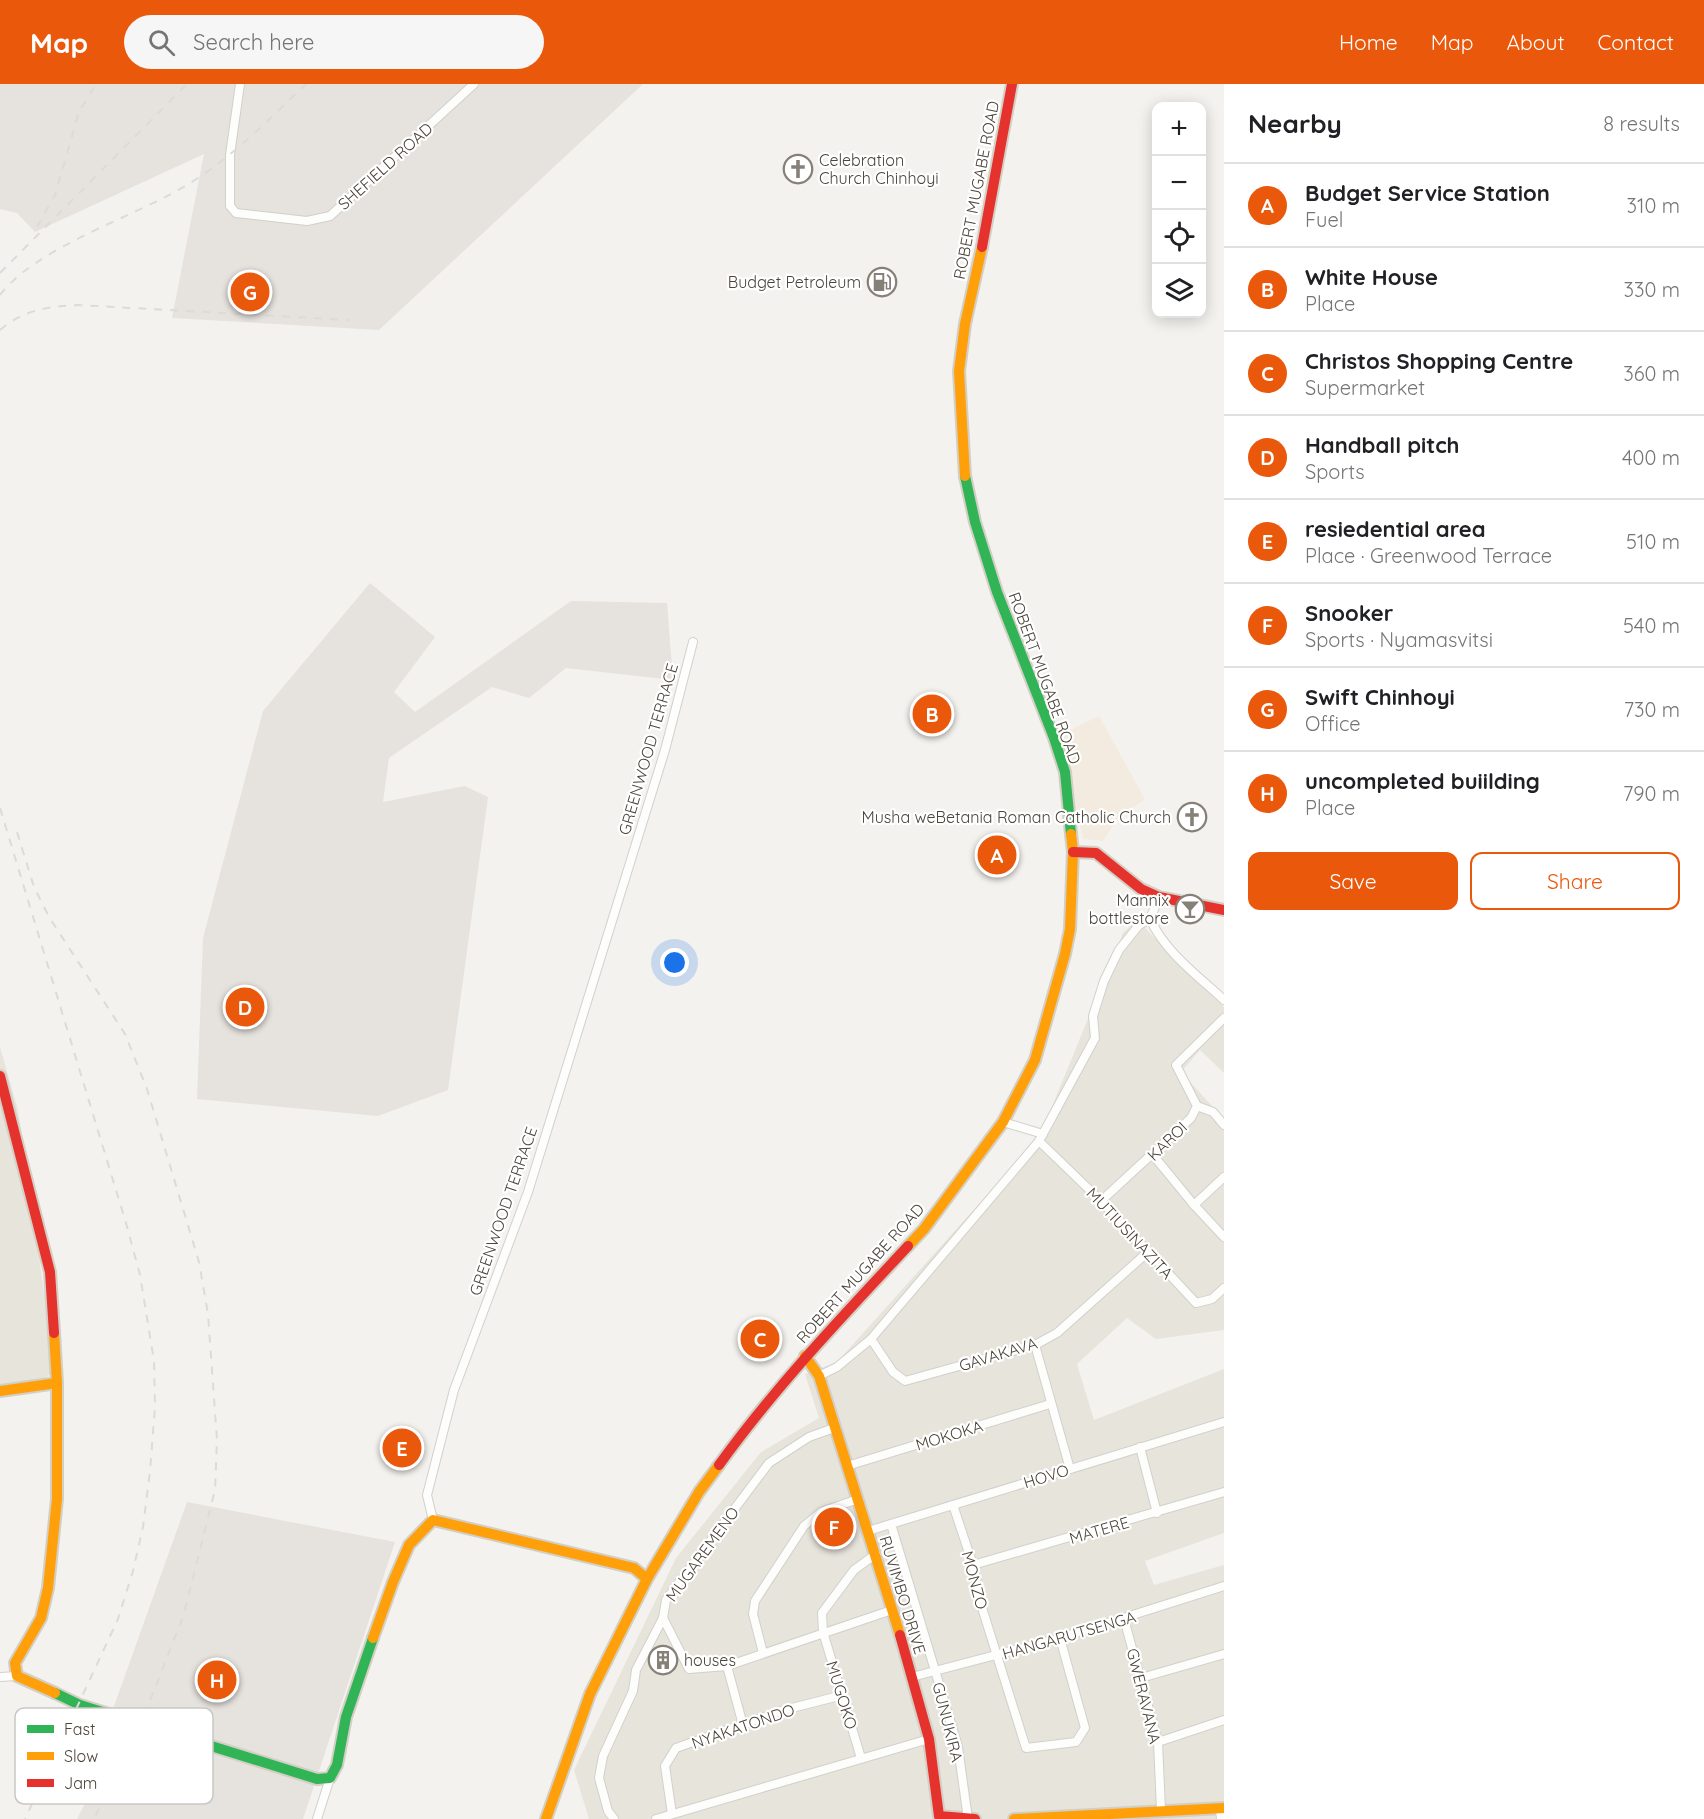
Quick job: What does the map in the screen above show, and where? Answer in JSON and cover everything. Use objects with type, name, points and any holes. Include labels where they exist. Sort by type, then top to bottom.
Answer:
[{"type":"street","name":"SHEFIELD ROAD","points":[[240,84],[230,155],[230,206],[236,213],[307,221],[330,216],[474,84]]},
{"type":"street","name":"ROBERT MUGABE ROAD","points":[[546,1819],[590,1694],[647,1579],[699,1492],[752,1419],[805,1356],[924,1229],[1003,1122],[1035,1060],[1065,954],[1070,929],[1073,852],[1065,772],[997,592],[965,481],[962,445],[959,371],[965,324],[993,193],[1012,84]]},
{"type":"street","name":"GREENWOOD TERRACE","points":[[433,1520],[427,1495],[454,1390],[528,1192],[550,1124],[665,750],[693,642]]},
{"type":"street","points":[[1073,852],[1096,853],[1141,889],[1159,897],[1224,910]]},
{"type":"street","points":[[819,1376],[837,1367],[871,1339],[1041,1138],[1095,1038],[1093,1016],[1104,981],[1119,950],[1139,925],[1149,919],[1159,897]]},
{"type":"street","points":[[1149,919],[1170,951],[1224,1000]]},
{"type":"street","name":"KAROI","points":[[1101,1201],[1191,1118],[1197,1106],[1176,1065],[1224,1018]]},
{"type":"street","points":[[0,1076],[50,1272],[57,1383],[57,1499],[48,1588],[41,1618],[15,1663],[17,1676]]},
{"type":"street","points":[[1197,1106],[1212,1112],[1224,1125]]},
{"type":"street","points":[[1003,1122],[1041,1138]]},
{"type":"street","name":"MUTIUSINAZITA","points":[[1041,1138],[1196,1303],[1212,1299],[1224,1288]]},
{"type":"street","points":[[1153,1155],[1224,1238]]},
{"type":"street","points":[[1194,1205],[1224,1177]]},
{"type":"street","name":"GAVAKAVA","points":[[871,1339],[893,1372],[905,1381],[1035,1345],[1057,1333],[1149,1251]]},
{"type":"street","points":[[1035,1345],[1070,1469]]},
{"type":"street","name":"RUVIMBO DRIVE","points":[[805,1356],[819,1376],[876,1554],[912,1677],[929,1739],[939,1818],[975,1819]]},
{"type":"street","points":[[0,1391],[57,1383]]},
{"type":"street","name":"MOKOKA","points":[[847,1466],[1050,1404]]},
{"type":"street","name":"HOVO","points":[[868,1531],[1224,1422]]},
{"type":"street","name":"MUGAREMENO","points":[[614,1819],[608,1811],[599,1778],[603,1756],[633,1691],[636,1670],[663,1618],[666,1600],[769,1463],[809,1437],[834,1428]]},
{"type":"street","points":[[1140,1447],[1156,1513]]},
{"type":"street","name":"MATERE","points":[[973,1565],[1224,1492]]},
{"type":"street","points":[[763,1653],[753,1614],[755,1601],[804,1526],[821,1512],[858,1499]]},
{"type":"street","name":"MONZO","points":[[953,1505],[973,1565],[983,1611],[1026,1748],[1076,1742],[1085,1728],[1060,1638]]},
{"type":"street","points":[[317,1819],[330,1778],[337,1765],[346,1717],[393,1582],[409,1545],[433,1520],[634,1568],[647,1579]]},
{"type":"street","name":"GUNUKIRA","points":[[891,1524],[958,1747],[968,1819]]},
{"type":"street","points":[[823,1632],[822,1613],[854,1570],[876,1554]]},
{"type":"street","name":"HANGARUTSENGA","points":[[912,1677],[1060,1638],[1224,1586]]},
{"type":"street","points":[[663,1618],[690,1669],[727,1666],[892,1610]]},
{"type":"street","name":"GWERAVANA","points":[[1124,1619],[1158,1742],[1161,1810]]},
{"type":"street","name":"MUGOKO","points":[[823,1632],[861,1758]]},
{"type":"street","points":[[1141,1678],[1224,1654]]},
{"type":"street","points":[[727,1666],[743,1725]]},
{"type":"street","points":[[0,1677],[17,1676],[89,1708]]},
{"type":"street","name":"NYAKATONDO","points":[[672,1814],[665,1766],[676,1749],[784,1710],[843,1695]]},
{"type":"street","points":[[1158,1742],[1224,1720]]},
{"type":"street","points":[[656,1819],[929,1739]]},
{"type":"street","points":[[213,1748],[317,1779],[330,1778]]},
{"type":"street","points":[[1014,1819],[1082,1817],[1161,1810],[1222,1812]]},
{"type":"shaded area","points":[[0,84],[643,84],[379,330],[172,318],[204,154],[35,232],[17,213],[0,209]]},
{"type":"shaded area","points":[[370,583],[435,637],[394,692],[415,712],[571,601],[667,603],[673,680],[566,668],[529,698],[492,687],[389,758],[383,802],[465,786],[488,797],[448,1090],[378,1116],[197,1099],[203,938],[263,711]]},
{"type":"shaded area","points":[[1099,716],[1145,799],[1117,819],[1103,841],[1083,839],[1059,736]]},
{"type":"shaded area","points":[[1137,920],[1224,1007],[1224,1073],[1200,1050],[1181,1072],[1224,1119],[1224,1330],[1156,1339],[1127,1318],[1077,1364],[1094,1420],[1224,1369],[1224,1533],[1145,1561],[1154,1585],[1224,1565],[1224,1819],[589,1819],[574,1770],[676,1558],[761,1452],[819,1418],[805,1374],[837,1362],[1040,1136],[1123,933]]},
{"type":"shaded area","points":[[0,1047],[18,1110],[55,1370],[44,1379],[0,1386]]},
{"type":"shaded area","points":[[187,1502],[395,1542],[303,1819],[77,1819],[85,1804],[213,1804],[213,1708],[113,1708]]},
{"type":"railway","points":[[37,227],[55,195],[79,112],[96,84]]},
{"type":"railway","points":[[0,273],[187,84]]},
{"type":"railway","points":[[0,295],[16,278],[59,249],[159,200],[198,178],[246,140],[306,84]]},
{"type":"railway","points":[[0,330],[27,313],[78,305],[349,320]]},
{"type":"railway","points":[[0,808],[126,1223],[140,1275],[154,1361],[155,1407],[143,1527],[133,1571],[118,1619],[77,1708]]},
{"type":"railway","points":[[17,832],[34,887],[49,917],[125,1034],[147,1089],[199,1262],[208,1314],[217,1440],[215,1490],[183,1617],[147,1708]]},
{"type":"railway","points":[[25,1819],[32,1804]]},
{"type":"railway","points":[[94,1819],[101,1804]]},
{"type":"traffic: fast","points":[[965,476],[975,522],[997,592],[1065,772],[1071,834]]},
{"type":"traffic: fast","points":[[213,1747],[317,1779],[330,1778],[337,1765],[346,1717],[373,1638]]},
{"type":"traffic: fast","points":[[55,1693],[90,1708]]},
{"type":"traffic: slow","points":[[965,476],[959,371],[965,324],[982,247]]},
{"type":"traffic: slow","points":[[908,1246],[924,1229],[1003,1122],[1035,1060],[1070,929],[1073,852],[1071,834]]},
{"type":"traffic: slow","points":[[54,1333],[57,1383],[57,1499],[48,1588],[41,1618],[15,1663],[17,1676],[55,1693]]},
{"type":"traffic: slow","points":[[805,1356],[819,1376],[900,1635]]},
{"type":"traffic: slow","points":[[0,1391],[57,1383]]},
{"type":"traffic: slow","points":[[546,1819],[590,1694],[647,1579],[699,1492],[719,1465]]},
{"type":"traffic: slow","points":[[373,1638],[409,1545],[433,1520],[634,1568],[647,1579]]},
{"type":"traffic: slow","points":[[1014,1819],[1224,1808]]},
{"type":"traffic: jam","points":[[982,247],[1012,84]]},
{"type":"traffic: jam","points":[[1073,852],[1096,853],[1141,889],[1159,897],[1224,910]]},
{"type":"traffic: jam","points":[[0,1076],[50,1272],[54,1333]]},
{"type":"traffic: jam","points":[[719,1465],[786,1380],[908,1246]]},
{"type":"traffic: jam","points":[[900,1635],[929,1739],[939,1816],[975,1819]]},
{"type":"place","name":"Celebration Church Chinhoyi","points":[[798,169]]},
{"type":"place","name":"Budget Petroleum","points":[[882,282]]},
{"type":"place","name":"Swift Chinhoyi","points":[[250,292]]},
{"type":"place","name":"White House","points":[[932,714]]},
{"type":"place","name":"Musha weBetania Roman Catholic Church","points":[[1192,817]]},
{"type":"place","name":"Budget Service Station","points":[[997,855]]},
{"type":"place","name":"Mannix bottlestore","points":[[1190,909]]},
{"type":"place","name":"Handball pitch","points":[[245,1007]]},
{"type":"place","name":"Christos Shopping Centre","points":[[760,1339]]},
{"type":"place","name":"resiedential area","points":[[402,1448]]},
{"type":"place","name":"Snooker","points":[[834,1527]]},
{"type":"place","name":"houses","points":[[663,1660]]},
{"type":"place","name":"uncompleted buiilding","points":[[217,1680]]}]
